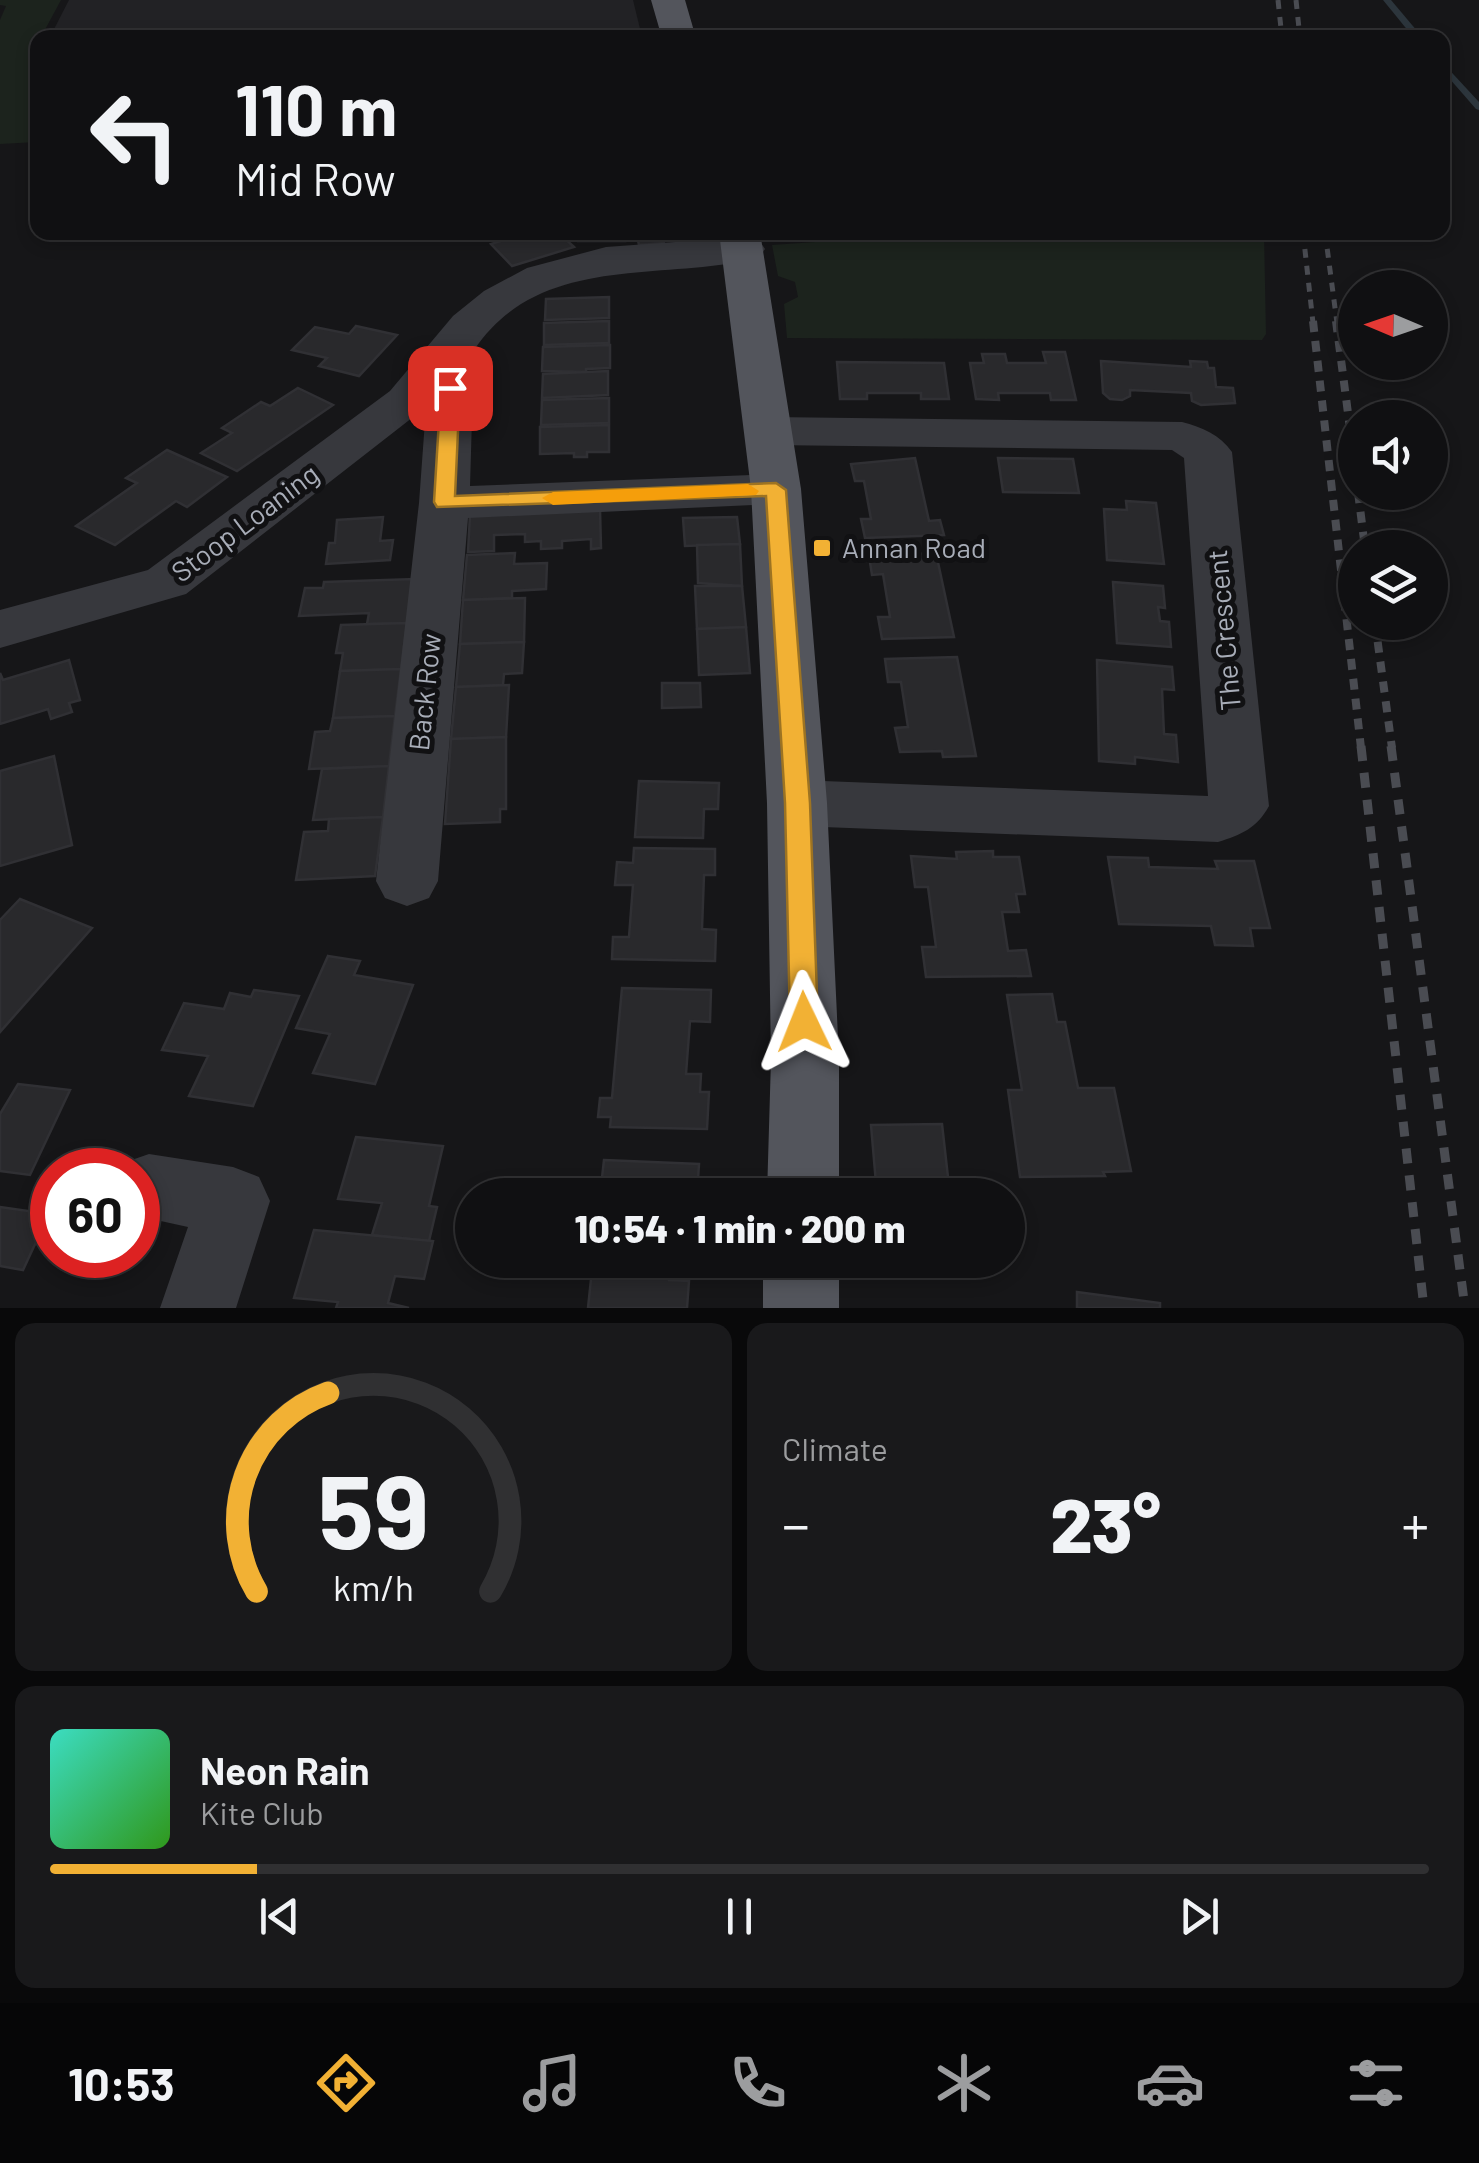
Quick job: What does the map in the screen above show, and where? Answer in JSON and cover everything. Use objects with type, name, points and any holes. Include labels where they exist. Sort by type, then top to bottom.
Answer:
[{"type":"main road","points":[[668,0],[677,30]]},
{"type":"main road","points":[[742,241],[776,490],[798,803],[806,1059],[803,1178]]},
{"type":"main road","points":[[800,1308],[801,1278]]},
{"type":"street","name":"Stoop Loaning","points":[[0,628],[167,582],[406,402],[469,325],[499,300],[542,276],[606,260],[742,241]]},
{"type":"street","name":"Back Row","points":[[406,881],[444,502],[452,350]]},
{"type":"street","name":"The Crescent","points":[[770,431],[1182,436],[1208,452],[1239,806],[1218,819],[798,803]]},
{"type":"street","points":[[444,502],[776,490]]},
{"type":"street","points":[[160,1189],[232,1201],[198,1308]]},
{"type":"shaded area","points":[[0,0],[61,0],[45,30],[30,30],[30,142],[0,144],[0,20],[6,6],[0,5]]},
{"type":"shaded area","points":[[69,0],[633,0],[640,30],[54,30]]},
{"type":"shaded area","points":[[844,240],[1264,240],[1266,334],[1262,340],[787,338],[784,304],[798,297],[795,282],[778,276],[772,245]]},
{"type":"building","points":[[503,240],[567,240],[574,247],[512,266],[491,244]]},
{"type":"building","points":[[638,240],[664,243],[639,245]]},
{"type":"building","points":[[609,297],[609,318],[545,320],[546,299]]},
{"type":"building","points":[[609,321],[609,343],[544,345],[544,323]]},
{"type":"building","points":[[356,326],[397,335],[359,376],[319,366],[327,358],[292,350],[315,327],[349,334]]},
{"type":"building","points":[[610,345],[610,368],[542,371],[543,347]]},
{"type":"building","points":[[1043,352],[1065,352],[1076,400],[1051,400],[1050,393],[998,393],[999,400],[976,399],[970,363],[984,363],[982,354],[1005,354],[1007,363],[1046,363]]},
{"type":"building","points":[[1101,361],[1191,367],[1190,361],[1207,362],[1208,368],[1214,368],[1216,387],[1233,388],[1235,403],[1201,405],[1192,401],[1191,393],[1130,390],[1130,396],[1122,400],[1110,399],[1103,393]]},
{"type":"building","points":[[837,362],[944,363],[949,399],[921,399],[921,393],[867,393],[867,399],[840,399]]},
{"type":"building","points":[[608,371],[608,395],[542,398],[543,374]]},
{"type":"building","points":[[298,388],[333,405],[237,471],[201,453],[232,433],[222,428],[261,402],[270,406]]},
{"type":"building","points":[[609,398],[609,423],[541,425],[542,400]]},
{"type":"building","points":[[609,425],[609,452],[587,452],[587,457],[574,457],[574,453],[540,454],[540,427]]},
{"type":"building","points":[[167,450],[227,477],[187,507],[176,501],[115,545],[76,526],[137,483],[126,478]]},
{"type":"building","points":[[915,458],[929,521],[940,520],[944,535],[865,538],[861,519],[871,519],[864,481],[855,481],[851,464]]},
{"type":"building","points":[[998,458],[1073,459],[1079,493],[1003,492]]},
{"type":"building","points":[[1126,501],[1156,503],[1164,564],[1107,560],[1104,509],[1127,510]]},
{"type":"building","points":[[600,509],[601,548],[591,549],[591,539],[562,541],[562,548],[541,549],[541,541],[525,542],[525,534],[494,535],[494,551],[468,552],[470,515]]},
{"type":"building","points":[[383,517],[380,541],[393,540],[390,560],[326,564],[329,543],[335,543],[337,520]]},
{"type":"building","points":[[737,517],[740,544],[685,546],[683,518]]},
{"type":"building","points":[[740,544],[742,586],[698,583],[697,545]]},
{"type":"building","points":[[515,553],[514,564],[547,563],[546,589],[512,591],[512,598],[463,600],[467,555]]},
{"type":"building","points":[[936,553],[954,637],[882,639],[878,617],[890,617],[883,574],[872,575],[869,556]]},
{"type":"building","points":[[415,579],[409,623],[367,624],[369,613],[299,616],[305,588],[323,588],[324,582]]},
{"type":"building","points":[[1113,582],[1163,586],[1165,608],[1158,607],[1160,621],[1169,622],[1171,647],[1117,643]]},
{"type":"building","points":[[695,586],[742,586],[746,627],[697,629]]},
{"type":"building","points":[[525,598],[524,642],[460,644],[463,600]]},
{"type":"building","points":[[407,623],[401,669],[340,671],[343,653],[336,653],[341,625]]},
{"type":"building","points":[[746,627],[750,673],[699,675],[697,629]]},
{"type":"building","points":[[524,642],[522,673],[504,674],[503,685],[456,687],[460,644]]},
{"type":"building","points":[[957,657],[976,756],[943,757],[942,751],[900,752],[895,728],[908,727],[901,682],[888,682],[885,659]]},
{"type":"building","points":[[69,660],[80,700],[69,703],[72,712],[51,719],[48,709],[0,724],[0,673],[3,680]]},
{"type":"building","points":[[1097,660],[1172,667],[1174,690],[1162,689],[1164,734],[1176,735],[1178,762],[1135,757],[1135,764],[1099,761]]},
{"type":"building","points":[[401,669],[395,716],[333,718],[340,671]]},
{"type":"building","points":[[662,683],[700,683],[701,707],[662,708]]},
{"type":"building","points":[[509,685],[506,737],[451,739],[456,687]]},
{"type":"building","points":[[395,716],[389,766],[309,769],[315,732],[330,731],[333,718]]},
{"type":"building","points":[[506,737],[506,809],[500,809],[500,822],[445,824],[451,739]]},
{"type":"building","points":[[54,756],[72,845],[0,866],[0,771]]},
{"type":"building","points":[[389,766],[383,817],[313,820],[322,769]]},
{"type":"building","points":[[639,781],[719,783],[718,809],[704,809],[703,838],[635,837]]},
{"type":"building","points":[[383,817],[375,876],[296,880],[304,832],[328,831],[329,819]]},
{"type":"building","points":[[634,848],[715,849],[715,875],[704,875],[702,929],[716,930],[715,961],[612,959],[613,937],[629,937],[633,885],[615,885],[617,862],[633,863]]},
{"type":"building","points":[[993,851],[993,857],[1019,857],[1025,894],[1016,894],[1019,912],[1002,912],[1008,951],[1026,950],[1031,976],[926,977],[922,947],[936,947],[928,887],[915,887],[911,856],[957,859],[956,852]]},
{"type":"building","points":[[1108,857],[1148,858],[1149,867],[1218,869],[1215,861],[1254,861],[1270,928],[1250,928],[1253,946],[1215,945],[1211,926],[1119,924]]},
{"type":"building","points":[[20,899],[92,928],[0,1032],[0,920]]},
{"type":"building","points":[[328,956],[360,961],[354,975],[413,985],[375,1084],[313,1073],[330,1034],[296,1028]]},
{"type":"building","points":[[622,988],[711,990],[710,1022],[690,1021],[686,1074],[701,1074],[700,1092],[709,1092],[707,1129],[610,1127],[611,1117],[598,1117],[600,1098],[612,1098]]},
{"type":"building","points":[[254,990],[299,996],[253,1106],[189,1096],[208,1056],[162,1050],[184,1003],[224,1009],[230,993],[251,997]]},
{"type":"building","points":[[1052,994],[1057,1022],[1065,1022],[1078,1088],[1114,1088],[1131,1171],[1103,1172],[1105,1176],[1020,1177],[1008,1090],[1022,1090],[1007,995]]},
{"type":"building","points":[[18,1084],[70,1090],[43,1148],[30,1148],[30,1175],[0,1171],[0,1114]]},
{"type":"building","points":[[942,1124],[948,1178],[876,1178],[871,1125]]},
{"type":"building","points":[[356,1137],[443,1146],[429,1206],[437,1207],[429,1241],[372,1235],[382,1203],[338,1199]]},
{"type":"building","points":[[604,1160],[699,1164],[698,1178],[602,1178]]},
{"type":"building","points":[[0,1207],[30,1211],[30,1255],[23,1270],[0,1266]]},
{"type":"building","points":[[314,1230],[433,1241],[424,1279],[395,1276],[388,1303],[409,1308],[336,1308],[338,1302],[294,1298]]},
{"type":"building","points":[[591,1278],[689,1281],[687,1308],[588,1308]]},
{"type":"building","points":[[1077,1292],[1160,1303],[1160,1308],[1077,1308]]},
{"type":"waterway","points":[[1387,0],[1412,30]]},
{"type":"waterway","points":[[1450,73],[1479,107]]},
{"type":"railway","points":[[1278,0],[1281,30]]},
{"type":"railway","points":[[1296,0],[1299,30]]},
{"type":"railway","points":[[1304,240],[1313,323]]},
{"type":"railway","points":[[1326,240],[1337,323]]},
{"type":"railway","points":[[1313,321],[1361,748]]},
{"type":"railway","points":[[1336,321],[1346,400]]},
{"type":"railway","points":[[1360,510],[1363,530]]},
{"type":"railway","points":[[1377,640],[1392,748]]},
{"type":"railway","points":[[1361,746],[1424,1308]]},
{"type":"railway","points":[[1391,746],[1465,1308]]},
{"type":"slow traffic","points":[[553,498],[748,491]]},
{"type":"place","name":"Annan Road","points":[[822,548]]},
{"type":"route","points":[[450,388],[444,502],[776,490],[798,803],[804,1022]]}]
